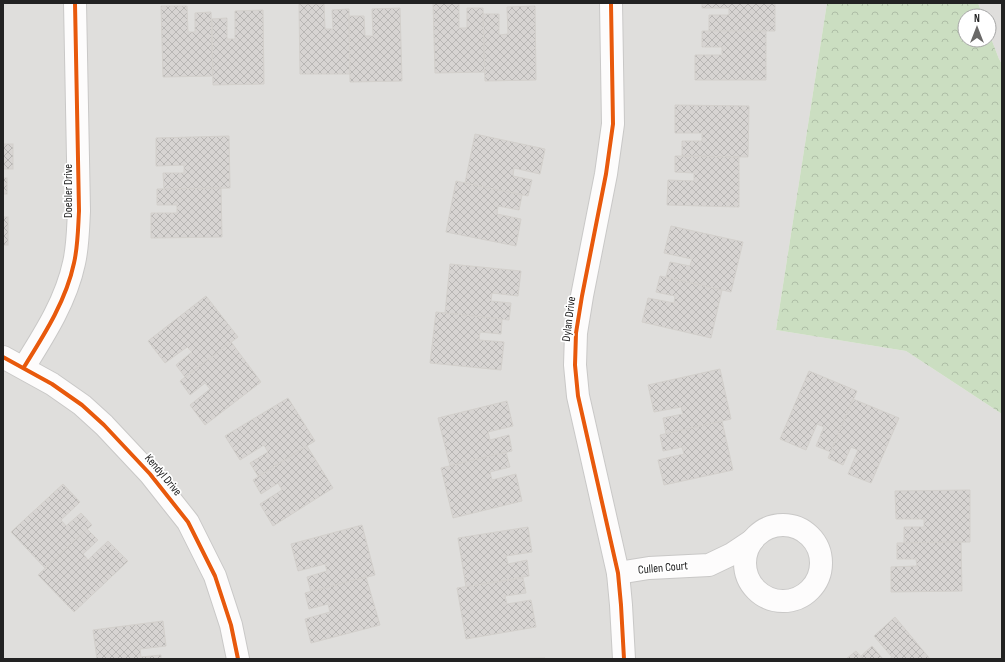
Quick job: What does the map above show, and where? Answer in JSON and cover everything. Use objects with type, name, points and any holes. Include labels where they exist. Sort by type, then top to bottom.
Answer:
[{"type":"street","name":"Doebler Drive","points":[[24,367],[49,326],[66,288],[74,263],[78,236],[79,211],[75,3]]},
{"type":"street","name":"Dylan Drive","points":[[611,3],[613,124],[606,174],[576,333],[575,365],[578,396],[618,573],[622,605],[624,659]]},
{"type":"street","name":"Kendyl Drive","points":[[3,357],[24,367],[70,396],[104,425],[150,474],[188,522],[215,576],[232,625],[238,659]]},
{"type":"street","name":"Cullen Court","points":[[618,573],[649,568],[709,565],[732,554],[762,532],[773,526],[786,525],[798,528],[808,534],[816,544],[821,556],[821,568],[817,580],[810,590],[799,597],[788,600],[775,600],[764,595],[754,586],[709,565]]},
{"type":"street","name":"Cullen Court","points":[[753,540],[747,551],[745,564],[748,576],[754,586]]},
{"type":"shaded area","points":[[3,3],[827,3],[776,330],[906,351],[1002,414],[1002,659],[3,659]]},
{"type":"shaded area","points":[[978,3],[1002,3],[1002,64],[995,48],[997,48],[997,8],[980,8]]},
{"type":"green space","points":[[827,3],[978,3],[980,8],[957,8],[957,48],[995,48],[1002,64],[1002,414],[906,351],[776,330]]},
{"type":"building","points":[[433,3],[459,3],[459,28],[467,28],[467,8],[483,8],[485,72],[435,73]]},
{"type":"building","points":[[702,3],[775,3],[775,31],[709,31],[709,15],[729,15],[729,8],[702,8]]},
{"type":"building","points":[[299,4],[324,4],[325,29],[333,29],[332,10],[349,9],[350,74],[300,74]]},
{"type":"building","points":[[161,6],[187,6],[188,32],[195,32],[195,13],[211,12],[213,76],[163,77]]},
{"type":"building","points":[[535,6],[536,80],[485,81],[483,14],[499,14],[499,35],[508,34],[507,7]]},
{"type":"building","points":[[400,8],[402,81],[350,82],[349,16],[364,16],[365,36],[373,36],[372,9]]},
{"type":"building","points":[[263,10],[264,84],[213,85],[212,19],[227,18],[227,39],[235,39],[235,11]]},
{"type":"building","points":[[702,31],[766,31],[766,80],[695,80],[695,55],[722,55],[722,47],[702,47]]},
{"type":"building","points":[[675,105],[749,106],[748,157],[682,156],[682,141],[702,141],[702,133],[675,133]]},
{"type":"building","points":[[475,134],[545,149],[540,174],[514,168],[513,176],[532,180],[528,196],[465,183]]},
{"type":"building","points":[[229,136],[230,188],[164,189],[163,173],[184,173],[184,165],[156,166],[156,138]]},
{"type":"building","points":[[3,144],[13,144],[13,169],[3,169]]},
{"type":"building","points":[[675,156],[739,157],[739,207],[667,205],[668,180],[694,181],[694,173],[675,172]]},
{"type":"building","points":[[3,178],[7,178],[7,194],[3,194]]},
{"type":"building","points":[[456,181],[522,195],[519,210],[498,206],[497,214],[521,219],[516,246],[446,232]]},
{"type":"building","points":[[221,188],[222,237],[151,238],[151,213],[177,213],[177,205],[157,205],[157,189]]},
{"type":"building","points":[[3,217],[8,217],[8,245],[3,245]]},
{"type":"building","points":[[671,226],[743,242],[731,292],[666,277],[670,262],[690,266],[692,259],[664,253]]},
{"type":"building","points":[[450,264],[521,271],[518,296],[492,293],[491,301],[511,303],[509,320],[445,313]]},
{"type":"building","points":[[660,276],[722,290],[711,338],[642,322],[648,298],[674,303],[675,296],[656,292]]},
{"type":"building","points":[[206,296],[238,337],[185,377],[176,365],[192,352],[187,347],[165,363],[148,341]]},
{"type":"building","points":[[436,312],[502,319],[501,334],[480,332],[479,340],[504,342],[501,370],[430,363]]},
{"type":"building","points":[[231,342],[261,382],[205,425],[190,405],[210,389],[205,383],[190,395],[180,381]]},
{"type":"building","points":[[720,369],[731,419],[666,434],[663,418],[683,414],[681,407],[654,412],[648,385]]},
{"type":"building","points":[[809,371],[857,391],[831,452],[816,446],[824,427],[817,424],[806,450],[780,439]]},
{"type":"building","points":[[288,398],[315,441],[258,476],[250,463],[268,452],[264,445],[240,460],[225,436]]},
{"type":"building","points":[[853,399],[899,418],[871,483],[848,474],[858,450],[851,447],[843,465],[828,458]]},
{"type":"building","points":[[507,401],[513,426],[488,432],[490,440],[509,435],[512,451],[450,466],[438,418]]},
{"type":"building","points":[[722,421],[733,470],[664,485],[658,460],[684,454],[682,447],[663,451],[660,435]]},
{"type":"building","points":[[307,446],[333,488],[273,526],[260,504],[282,490],[278,483],[261,494],[253,480]]},
{"type":"building","points":[[506,452],[510,467],[490,472],[492,480],[516,474],[522,501],[453,518],[441,468]]},
{"type":"building","points":[[63,484],[80,502],[61,520],[66,526],[81,513],[92,525],[45,568],[11,532]]},
{"type":"building","points":[[970,490],[970,542],[904,543],[904,527],[924,527],[924,519],[896,519],[895,491]]},
{"type":"building","points":[[362,525],[375,575],[311,592],[307,577],[327,571],[325,564],[298,571],[291,544]]},
{"type":"building","points":[[528,527],[532,552],[506,556],[508,564],[527,560],[529,576],[466,587],[458,538]]},
{"type":"building","points":[[87,529],[98,540],[83,554],[88,560],[108,541],[128,561],[74,612],[38,575]]},
{"type":"building","points":[[961,542],[962,591],[891,592],[891,567],[917,566],[916,559],[897,559],[897,543]]},
{"type":"building","points":[[366,577],[380,625],[311,643],[305,619],[330,612],[328,604],[309,609],[305,593]]},
{"type":"building","points":[[523,578],[526,593],[505,596],[507,604],[531,600],[536,627],[466,639],[457,588]]},
{"type":"building","points":[[895,617],[930,659],[889,659],[892,657],[874,636]]},
{"type":"building","points":[[163,621],[166,646],[140,649],[141,657],[161,655],[161,659],[97,659],[93,630]]},
{"type":"building","points":[[872,646],[883,659],[863,659],[861,656]]},
{"type":"building","points":[[856,651],[863,659],[846,659]]},
{"type":"building","points":[[545,658],[545,659],[487,659]]},
{"type":"cycle path","points":[[24,367],[54,317],[66,291],[74,263],[78,237],[79,211],[75,3]]},
{"type":"cycle path","points":[[611,3],[613,124],[606,174],[576,333],[575,365],[578,396],[618,573],[624,659]]},
{"type":"cycle path","points":[[3,357],[52,384],[82,405],[104,425],[150,474],[188,522],[215,576],[231,625],[238,659]]}]
